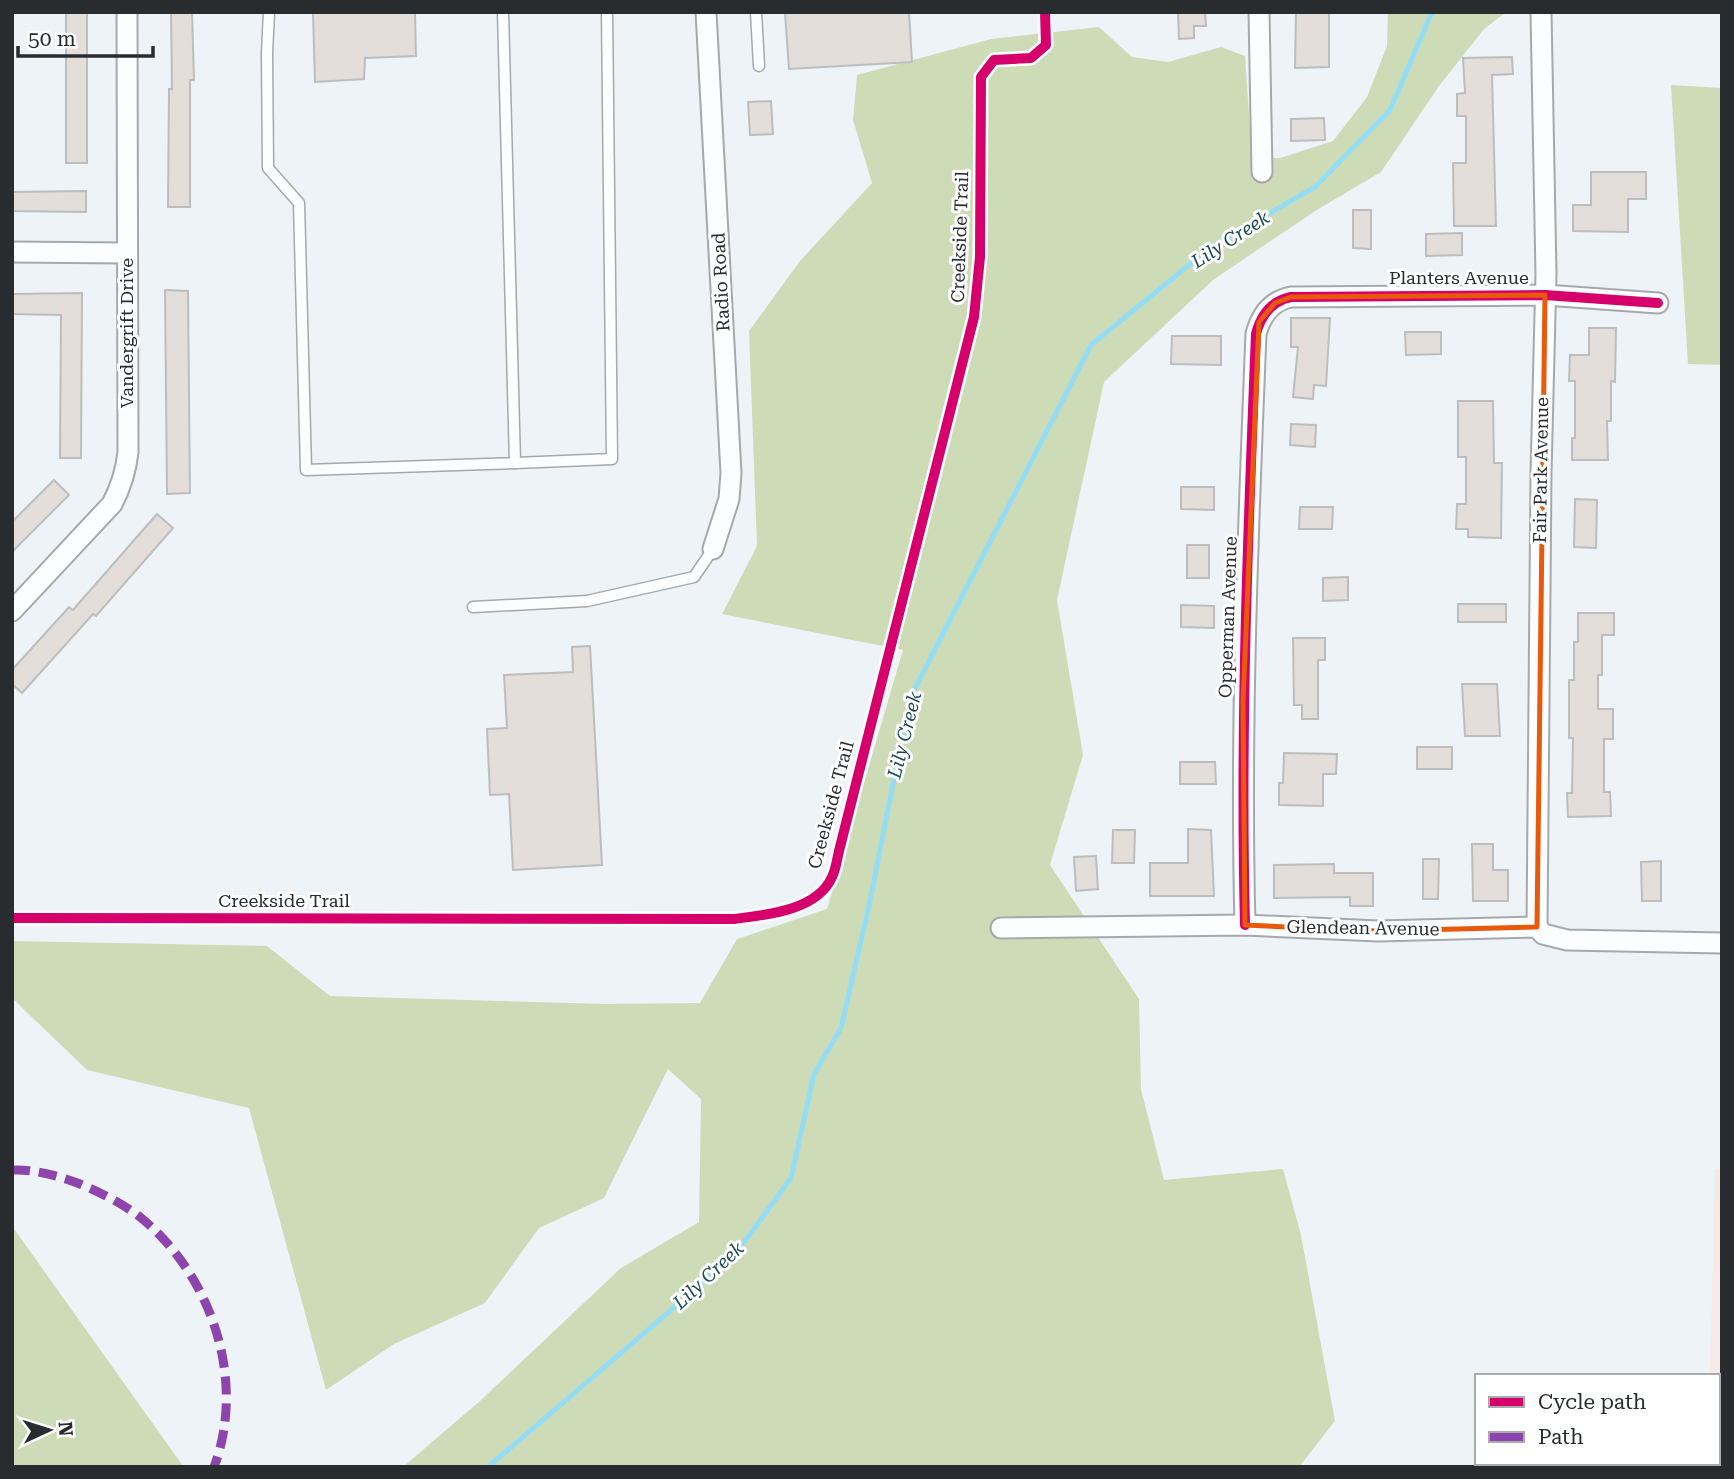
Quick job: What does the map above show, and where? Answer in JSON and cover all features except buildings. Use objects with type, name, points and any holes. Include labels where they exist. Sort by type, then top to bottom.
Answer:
[{"type":"street","name":"Vandergrift Drive","points":[[12,611],[100,518],[121,488],[126,470],[127,12]]},
{"type":"street","name":"Radio Road","points":[[706,12],[731,473],[729,499],[713,549]]},
{"type":"street","points":[[1259,12],[1262,173]]},
{"type":"street","name":"Fair Park Avenue","points":[[1537,927],[1545,295],[1541,12]]},
{"type":"street","points":[[12,252],[127,253]]},
{"type":"street","name":"Planters Avenue","points":[[1265,312],[1275,303],[1291,297],[1545,295],[1658,303]]},
{"type":"street","name":"Opperman Avenue","points":[[1245,925],[1243,703],[1248,534],[1256,334],[1265,312]]},
{"type":"street","name":"Glendean Avenue","points":[[1001,928],[1245,925],[1378,931],[1537,927],[1543,934],[1567,940],[1722,943]]},
{"type":"lane","points":[[269,12],[268,169],[299,203],[306,470],[612,459],[607,12]]},
{"type":"lane","points":[[503,12],[515,463]]},
{"type":"lane","points":[[756,12],[759,66]]},
{"type":"lane","points":[[473,607],[587,601],[640,591],[694,577],[713,549]]},
{"type":"highlighted area","points":[[1545,295],[1537,927],[1378,931],[1245,925],[1243,703],[1259,322],[1275,303],[1291,297]]},
{"type":"shaded area","points":[[1715,1169],[1722,1169],[1722,1467],[1709,1467],[1720,1465],[1720,1374],[1710,1374]]},
{"type":"green space","points":[[1388,12],[1506,12],[1484,29],[1439,86],[1381,172],[1315,211],[1213,280],[1104,382],[1057,600],[1083,755],[1050,865],[1139,999],[1141,1089],[1164,1180],[1283,1169],[1301,1235],[1335,1421],[1299,1467],[403,1467],[480,1401],[621,1268],[699,1222],[701,1099],[668,1069],[604,1198],[539,1228],[485,1303],[394,1344],[326,1390],[249,1108],[87,1070],[12,998],[12,941],[267,946],[330,996],[606,1004],[700,1003],[737,939],[827,909],[903,650],[722,614],[757,546],[749,331],[800,261],[872,183],[853,120],[857,75],[991,39],[1099,27],[1132,57],[1168,62],[1221,47],[1245,56],[1252,159],[1280,158],[1333,141],[1367,97],[1387,46]]},
{"type":"green space","points":[[1671,85],[1722,88],[1722,365],[1688,364]]},
{"type":"green space","points":[[12,1226],[183,1466],[183,1467],[12,1467]]},
{"type":"waterway","name":"Lily Creek","points":[[488,1467],[734,1256],[791,1178],[814,1074],[841,1028],[869,906],[910,698],[1091,345],[1211,247],[1315,187],[1390,110],[1432,12]]},
{"type":"marked path","points":[[12,1170],[64,1178],[119,1203],[140,1217],[165,1241],[186,1268],[203,1298],[216,1331],[224,1365],[226,1399],[223,1434],[214,1467]]},
{"type":"cycle path","name":"Creekside Trail","points":[[12,918],[734,919],[789,909],[815,897],[825,888],[835,867],[974,317],[980,257],[981,77],[994,60],[1031,58],[1046,45],[1045,12]]},
{"type":"cycle path","points":[[1245,925],[1243,777],[1248,556],[1256,334],[1264,315],[1272,305],[1291,297],[1545,295],[1658,303]]}]
